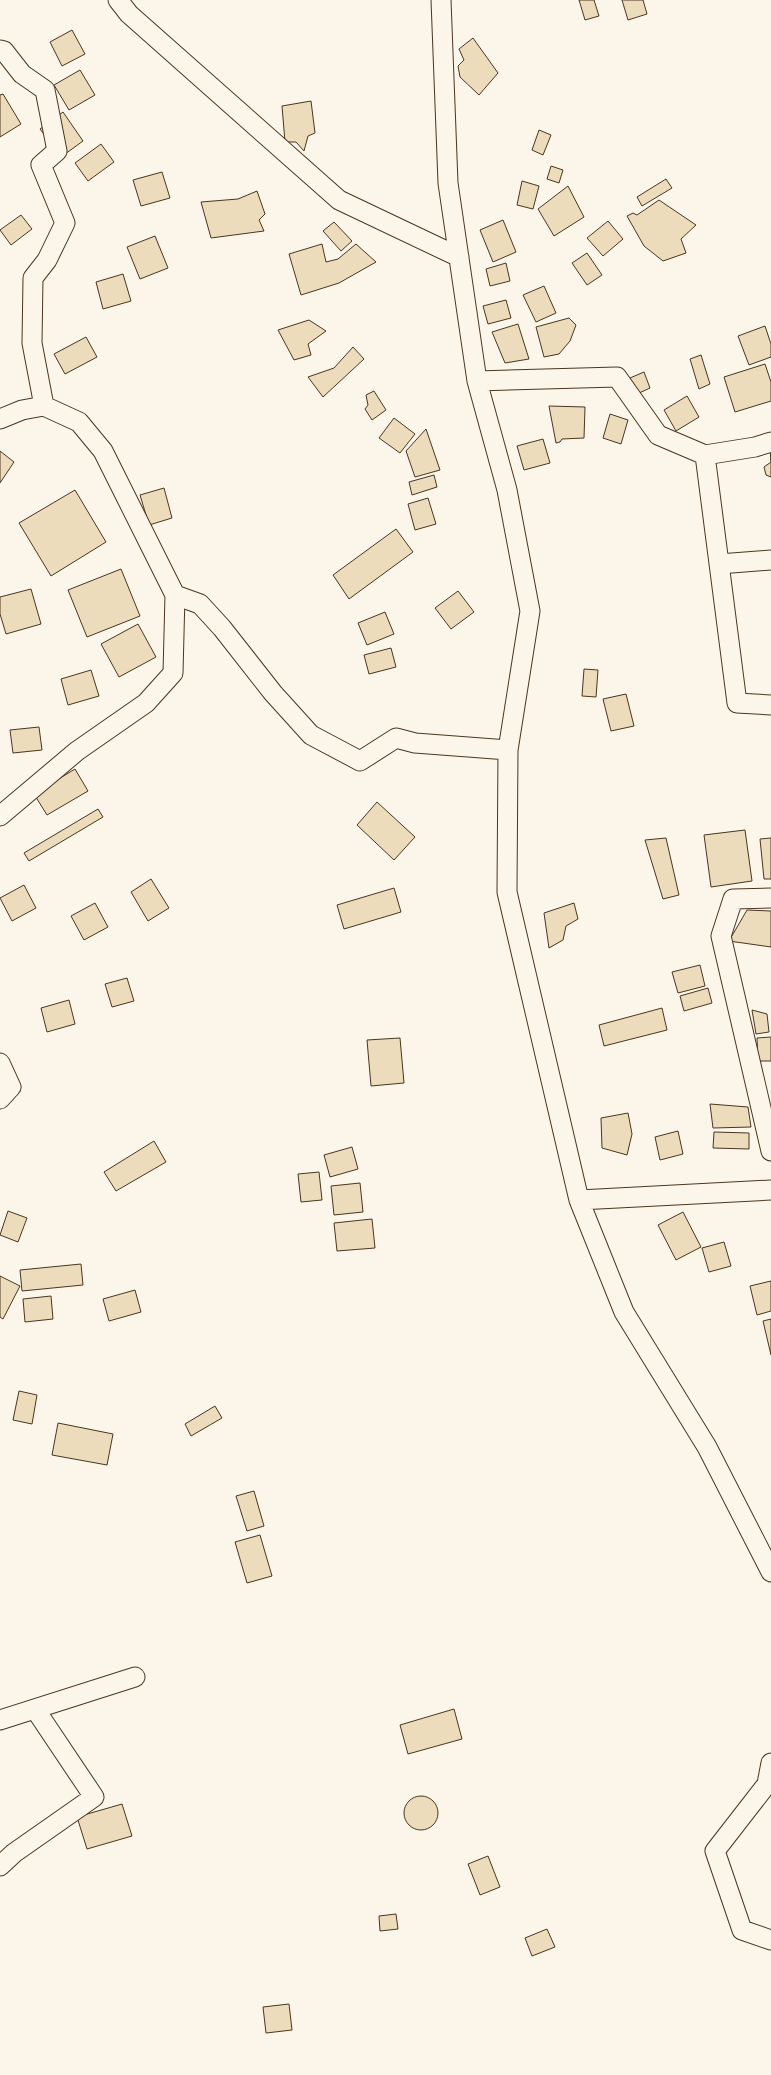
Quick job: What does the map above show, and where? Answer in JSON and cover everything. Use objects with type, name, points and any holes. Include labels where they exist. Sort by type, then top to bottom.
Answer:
[{"type":"street","points":[[118,0],[129,14],[338,200],[459,256]]},
{"type":"street","points":[[441,0],[448,183],[478,381],[507,490],[530,611],[508,750],[507,892],[579,1200],[624,1312],[708,1447],[771,1572]]},
{"type":"street","points":[[0,50],[4,51],[22,74],[45,90],[57,151],[41,165],[65,223],[47,260],[33,278],[32,342],[44,406]]},
{"type":"street","points":[[478,381],[617,377],[658,435],[705,455],[755,447],[771,442]]},
{"type":"street","points":[[0,419],[22,410],[44,406],[78,422],[104,451],[175,594],[173,672],[146,703],[77,751],[0,816]]},
{"type":"street","points":[[705,455],[737,703],[771,705]]},
{"type":"street","points":[[719,564],[771,560]]},
{"type":"street","points":[[175,594],[200,604],[222,628],[273,693],[311,735],[360,761],[396,738],[415,743],[508,750]]},
{"type":"street","points":[[771,898],[733,899],[721,936],[771,1151]]},
{"type":"street","points":[[0,1063],[11,1087],[0,1099]]},
{"type":"street","points":[[579,1200],[771,1190]]},
{"type":"street","points":[[0,1720],[135,1677]]},
{"type":"street","points":[[0,1866],[14,1853],[94,1797],[35,1709]]},
{"type":"street","points":[[771,1762],[767,1784],[714,1851],[742,1930],[771,1940]]},
{"type":"building","points":[[579,0],[594,0],[599,16],[585,20]]},
{"type":"building","points":[[622,0],[643,0],[647,14],[628,20]]},
{"type":"building","points":[[72,30],[85,54],[62,66],[50,42]]},
{"type":"building","points":[[473,38],[498,73],[479,95],[460,77],[458,66],[464,60],[459,49]]},
{"type":"building","points":[[80,70],[95,95],[69,110],[54,85]]},
{"type":"building","points":[[3,94],[21,124],[0,137],[0,95]]},
{"type":"building","points":[[311,101],[315,133],[308,136],[304,151],[296,142],[285,142],[282,106]]},
{"type":"building","points":[[63,112],[83,141],[61,157],[40,129]]},
{"type":"building","points":[[539,130],[551,135],[543,155],[532,150]]},
{"type":"building","points":[[101,144],[114,162],[88,181],[75,163]]},
{"type":"building","points":[[551,166],[563,170],[559,183],[547,179]]},
{"type":"building","points":[[162,172],[170,198],[141,206],[133,180]]},
{"type":"building","points":[[666,179],[672,188],[642,206],[637,197]]},
{"type":"building","points":[[522,181],[539,186],[533,209],[517,205]]},
{"type":"building","points":[[568,186],[584,217],[554,236],[538,209]]},
{"type":"building","points":[[257,191],[265,214],[259,220],[264,231],[211,238],[201,202],[238,199]]},
{"type":"building","points":[[659,200],[696,225],[681,239],[686,253],[663,261],[644,246],[627,216],[633,213],[637,215]]},
{"type":"building","points":[[21,215],[32,229],[11,245],[0,230]]},
{"type":"building","points":[[503,220],[516,252],[493,262],[480,230]]},
{"type":"building","points":[[608,221],[623,239],[603,256],[587,238]]},
{"type":"building","points":[[334,222],[352,241],[341,251],[323,231]]},
{"type":"building","points":[[155,236],[168,268],[140,279],[127,247]]},
{"type":"building","points":[[322,244],[326,262],[338,259],[356,244],[376,262],[339,283],[301,295],[289,254]]},
{"type":"building","points":[[587,253],[602,275],[587,285],[572,263]]},
{"type":"building","points":[[506,263],[510,281],[490,286],[486,269]]},
{"type":"building","points":[[123,274],[131,301],[103,309],[96,282]]},
{"type":"building","points":[[544,286],[556,313],[536,322],[523,295]]},
{"type":"building","points":[[506,300],[511,318],[488,324],[483,306]]},
{"type":"building","points":[[569,318],[576,325],[570,341],[559,354],[544,357],[536,327]]},
{"type":"building","points":[[309,320],[326,331],[308,344],[311,355],[294,360],[278,330]]},
{"type":"building","points":[[518,324],[529,359],[505,363],[492,332]]},
{"type":"building","points":[[765,326],[771,344],[771,357],[749,365],[738,336]]},
{"type":"building","points":[[86,337],[97,357],[65,374],[54,354]]},
{"type":"building","points":[[353,347],[364,359],[323,397],[308,377],[334,368]]},
{"type":"building","points":[[701,355],[710,384],[699,389],[690,359]]},
{"type":"building","points":[[765,364],[771,382],[771,401],[735,412],[724,377]]},
{"type":"building","points":[[644,372],[650,388],[637,394],[630,378]]},
{"type":"building","points":[[374,391],[386,410],[372,420],[365,409],[368,405],[366,395]]},
{"type":"building","points":[[687,396],[699,417],[676,431],[664,410]]},
{"type":"building","points":[[549,406],[585,407],[584,438],[562,439],[556,443]]},
{"type":"building","points":[[610,414],[628,420],[621,444],[603,438]]},
{"type":"building","points":[[394,418],[415,434],[400,453],[379,438]]},
{"type":"building","points":[[426,429],[440,470],[415,477],[406,451]]},
{"type":"building","points":[[543,439],[550,463],[524,470],[517,446]]},
{"type":"building","points":[[0,451],[14,462],[0,483]]},
{"type":"building","points":[[771,462],[771,477],[766,475],[764,467]]},
{"type":"building","points":[[434,475],[437,487],[412,495],[409,482]]},
{"type":"building","points":[[164,488],[172,518],[149,525],[140,495]]},
{"type":"building","points":[[75,490],[106,542],[51,576],[19,523]]},
{"type":"building","points":[[428,498],[436,524],[415,530],[408,504]]},
{"type":"building","points":[[396,529],[413,552],[349,599],[333,575]]},
{"type":"building","points":[[121,569],[140,616],[87,637],[68,590]]},
{"type":"building","points":[[31,589],[41,624],[6,634],[0,614],[0,597]]},
{"type":"building","points":[[458,591],[474,612],[451,629],[435,608]]},
{"type":"building","points":[[385,612],[394,634],[367,645],[358,623]]},
{"type":"building","points":[[138,624],[156,657],[119,677],[101,644]]},
{"type":"building","points":[[391,648],[396,667],[369,674],[364,655]]},
{"type":"building","points":[[584,669],[598,670],[596,697],[582,696]]},
{"type":"building","points":[[91,670],[99,696],[68,705],[61,679]]},
{"type":"building","points":[[626,694],[634,726],[611,731],[603,699]]},
{"type":"building","points":[[39,727],[42,750],[13,753],[10,730]]},
{"type":"building","points":[[75,769],[88,791],[47,815],[34,794]]},
{"type":"building","points":[[377,802],[415,837],[394,860],[357,825]]},
{"type":"building","points":[[98,809],[103,817],[29,861],[24,853]]},
{"type":"building","points":[[745,830],[752,881],[711,887],[704,835]]},
{"type":"building","points":[[666,838],[679,895],[663,899],[645,840]]},
{"type":"building","points":[[771,838],[771,879],[764,879],[760,839]]},
{"type":"building","points":[[151,879],[169,908],[148,921],[131,892]]},
{"type":"building","points":[[24,885],[36,908],[12,921],[0,898]]},
{"type":"building","points":[[394,888],[401,912],[344,929],[337,905]]},
{"type":"building","points":[[95,903],[108,927],[84,940],[71,916]]},
{"type":"building","points":[[574,903],[578,919],[566,926],[563,940],[549,948],[544,913]]},
{"type":"building","points":[[747,910],[771,911],[771,947],[729,941]]},
{"type":"building","points":[[700,965],[705,986],[678,993],[672,972]]},
{"type":"building","points":[[127,978],[134,1001],[112,1007],[105,984]]},
{"type":"building","points":[[708,988],[712,1003],[684,1011],[680,996]]},
{"type":"building","points":[[69,1000],[75,1024],[47,1032],[41,1008]]},
{"type":"building","points":[[662,1008],[667,1030],[604,1046],[599,1025]]},
{"type":"building","points":[[752,1010],[767,1014],[769,1032],[756,1034]]},
{"type":"building","points":[[771,1037],[771,1061],[758,1061],[757,1038]]},
{"type":"building","points":[[400,1038],[404,1083],[371,1086],[367,1040]]},
{"type":"building","points":[[710,1104],[748,1107],[751,1127],[713,1128]]},
{"type":"building","points":[[628,1113],[632,1134],[627,1155],[602,1148],[601,1118]]},
{"type":"building","points":[[678,1131],[683,1154],[660,1160],[655,1137]]},
{"type":"building","points":[[714,1132],[749,1133],[749,1149],[713,1148]]},
{"type":"building","points":[[154,1141],[166,1162],[116,1191],[104,1172]]},
{"type":"building","points":[[352,1147],[358,1169],[330,1177],[324,1155]]},
{"type":"building","points":[[319,1172],[322,1200],[301,1202],[298,1174]]},
{"type":"building","points":[[360,1183],[363,1212],[334,1215],[331,1186]]},
{"type":"building","points":[[8,1211],[27,1218],[18,1242],[0,1235]]},
{"type":"building","points":[[683,1212],[701,1247],[676,1260],[658,1225]]},
{"type":"building","points":[[372,1219],[375,1248],[337,1251],[334,1223]]},
{"type":"building","points":[[724,1242],[731,1266],[709,1272],[702,1248]]},
{"type":"building","points":[[81,1264],[83,1285],[22,1291],[20,1270]]},
{"type":"building","points":[[0,1276],[20,1286],[3,1319],[0,1317]]},
{"type":"building","points":[[771,1281],[771,1311],[757,1315],[750,1286]]},
{"type":"building","points":[[135,1290],[141,1312],[109,1321],[103,1299]]},
{"type":"building","points":[[51,1296],[53,1319],[25,1322],[23,1299]]},
{"type":"building","points":[[771,1319],[771,1355],[763,1321]]},
{"type":"building","points":[[19,1391],[37,1395],[32,1424],[13,1420]]},
{"type":"building","points":[[215,1406],[222,1418],[191,1436],[185,1424]]},
{"type":"building","points":[[58,1423],[113,1434],[107,1465],[52,1455]]},
{"type":"building","points":[[254,1491],[264,1526],[247,1531],[236,1496]]},
{"type":"building","points":[[260,1535],[272,1576],[247,1583],[235,1542]]},
{"type":"building","points":[[454,1709],[462,1739],[408,1754],[400,1725]]},
{"type":"building","points":[[421,1796],[433,1801],[438,1813],[433,1825],[421,1830],[409,1825],[404,1813],[409,1801]]},
{"type":"building","points":[[122,1804],[132,1836],[87,1849],[77,1817]]},
{"type":"building","points":[[488,1856],[500,1887],[480,1895],[468,1864]]},
{"type":"building","points":[[396,1914],[398,1929],[380,1931],[379,1916]]},
{"type":"building","points":[[547,1929],[555,1947],[532,1956],[525,1938]]},
{"type":"building","points":[[289,2004],[292,2030],[266,2033],[263,2007]]}]
